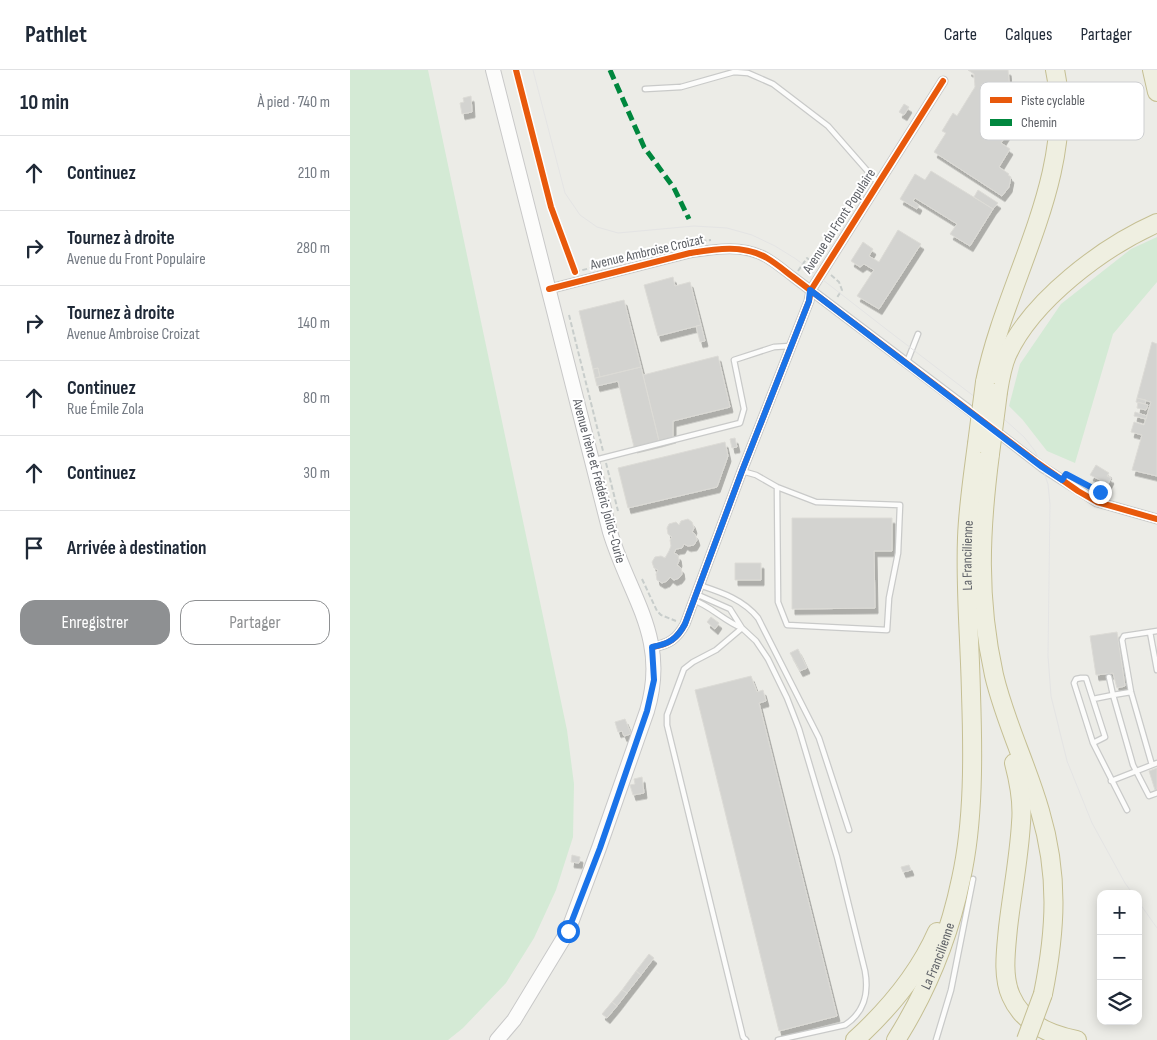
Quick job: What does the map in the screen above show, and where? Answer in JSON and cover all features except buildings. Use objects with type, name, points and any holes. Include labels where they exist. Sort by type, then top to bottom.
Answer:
[{"type":"highway","points":[[1152,70],[1157,92]]},
{"type":"highway","name":"La Francilienne","points":[[1026,1040],[1043,994],[1053,939],[1054,914],[1051,863],[1048,838],[1040,809],[1007,720],[991,657],[984,616],[982,590],[983,449],[992,387],[996,339],[1044,203],[1053,167],[1056,140]]},
{"type":"highway","points":[[1097,258],[1105,244],[1157,212]]},
{"type":"highway","name":"La Francilienne","points":[[992,387],[1024,327],[1058,290],[1097,258],[1142,230],[1157,223]]},
{"type":"highway","name":"La Francilienne","points":[[896,1040],[922,994],[945,942],[968,879],[971,696],[967,539],[970,490],[983,449]]},
{"type":"highway","points":[[1007,720],[1006,736],[1020,796],[1021,822],[1006,946],[1006,971],[1010,995],[1020,1012],[1041,1030],[1060,1037],[1077,1040]]},
{"type":"highway","points":[[855,1040],[892,1004],[913,976],[945,914],[951,892],[968,879]]},
{"type":"main road","name":"Avenue Irène et Frédéric Joliot-Curie","points":[[494,70],[549,289],[598,459],[616,551],[643,613],[652,647],[654,680],[647,711],[600,848],[568,931],[514,1020],[497,1040]]},
{"type":"street","name":"Avenue du Front Populaire","points":[[652,647],[673,641],[679,635],[792,346],[809,301],[810,290],[943,81]]},
{"type":"street","name":"Avenue Ambroise Croizat","points":[[549,289],[690,253],[728,248],[742,250],[767,258],[906,364],[970,410],[1035,462],[1097,502],[1157,519]]},
{"type":"lane","points":[[645,90],[681,86],[734,72],[748,73],[773,84],[828,126],[878,183]]},
{"type":"lane","points":[[906,364],[918,334]]},
{"type":"lane","points":[[598,459],[740,423],[744,410],[734,360],[774,347],[792,346]]},
{"type":"lane","points":[[742,471],[756,475],[777,487],[816,502],[900,505],[898,553],[888,598],[887,630],[787,625],[778,602],[777,487]]},
{"type":"lane","points":[[696,593],[703,604],[720,617],[742,628]]},
{"type":"lane","points":[[696,593],[730,609],[742,628],[756,641],[768,659],[787,698],[799,730],[837,857],[868,986],[858,1013],[845,1025],[778,1040]]},
{"type":"lane","points":[[696,593],[741,602],[752,610],[758,618],[819,738],[849,830]]},
{"type":"lane","points":[[742,628],[716,650],[684,669],[666,725],[743,1037],[746,1040]]},
{"type":"lane","points":[[1111,780],[1155,764],[1130,692],[1122,640],[1124,636],[1157,631]]},
{"type":"lane","points":[[1150,632],[1157,670]]},
{"type":"lane","points":[[1109,677],[1129,753],[1136,770],[1149,796],[1157,793]]},
{"type":"lane","points":[[1093,743],[1105,737],[1086,678],[1076,679],[1074,683],[1093,743],[1127,810]]},
{"type":"lane","points":[[1093,699],[1130,692]]},
{"type":"lane","points":[[936,1040],[951,990],[968,879]]},
{"type":"path","points":[[797,273],[808,258],[818,266]]},
{"type":"path","points":[[827,272],[842,285],[842,290],[834,301]]},
{"type":"path","points":[[569,315],[598,459],[618,512]]},
{"type":"path","points":[[1100,492],[1110,495]]},
{"type":"path","points":[[640,575],[656,611],[680,623]]},
{"type":"green space","points":[[350,70],[428,70],[567,730],[574,784],[573,837],[556,890],[534,938],[506,983],[463,1028],[448,1040],[350,1040]]},
{"type":"green space","points":[[1157,237],[1157,282],[1113,334],[1075,463],[1047,451],[1022,419],[1009,406],[1020,364],[1061,304],[1131,249]]},
{"type":"tram line","points":[[533,70],[565,193],[580,215],[597,227],[618,233],[694,226],[727,228],[752,235],[775,246],[796,259],[1005,420],[1024,437],[1035,451],[1048,484],[1050,504],[1048,656],[1051,696],[1067,761],[1092,823],[1130,890]]},
{"type":"tram line","points":[[1142,907],[1157,928]]},
{"type":"marked path","points":[[610,70],[644,147],[674,188],[689,219]]},
{"type":"cycle path","points":[[516,70],[551,207],[575,272]]},
{"type":"cycle path","points":[[653,647],[672,640],[679,634],[685,624],[742,471],[809,301],[811,290],[943,81]]},
{"type":"cycle path","points":[[549,289],[690,253],[739,249],[758,254],[778,265],[1035,461],[1078,491],[1097,502],[1157,519]]},
{"type":"route","points":[[568,931],[600,848],[647,711],[654,680],[652,647],[673,641],[685,624],[703,572],[809,301],[810,290],[906,364],[970,410],[1042,467],[1062,480],[1066,474],[1100,492]]}]
